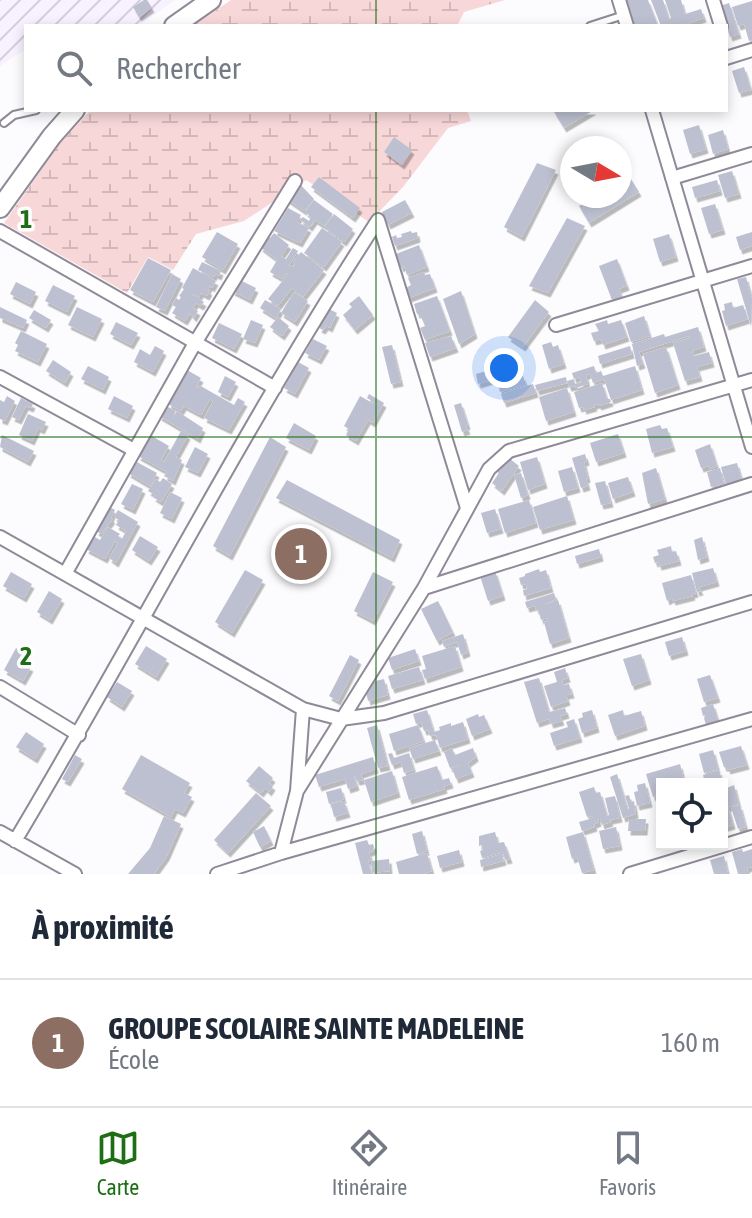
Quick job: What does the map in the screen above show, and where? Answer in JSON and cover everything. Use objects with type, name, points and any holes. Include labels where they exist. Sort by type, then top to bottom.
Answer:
[{"type":"main road","points":[[177,24],[211,0]]},
{"type":"main road","points":[[2,201],[73,112]]},
{"type":"street","points":[[619,0],[625,21]]},
{"type":"street","points":[[713,0],[720,24]]},
{"type":"street","points":[[728,52],[752,50]]},
{"type":"street","points":[[653,112],[752,447]]},
{"type":"street","points":[[672,178],[752,154]]},
{"type":"street","points":[[65,574],[195,343],[295,181]]},
{"type":"street","points":[[15,841],[79,735],[275,388],[378,220],[467,508]]},
{"type":"street","points":[[0,231],[275,388]]},
{"type":"street","points":[[556,325],[752,266]]},
{"type":"street","points":[[0,377],[134,450]]},
{"type":"street","points":[[297,791],[424,588],[489,469],[509,451],[752,380]]},
{"type":"street","points":[[424,588],[752,484]]},
{"type":"street","points":[[0,537],[303,709],[341,719],[384,713],[752,602]]},
{"type":"street","points":[[0,687],[79,735]]},
{"type":"street","points":[[281,853],[297,791],[303,709]]},
{"type":"street","points":[[217,874],[240,870],[281,853],[752,719]]},
{"type":"street","points":[[0,832],[75,874]]},
{"type":"street","points":[[630,874],[752,837]]},
{"type":"lane","points":[[604,24],[625,21]]},
{"type":"lane","points":[[4,123],[14,115],[27,112]]},
{"type":"shaded area","points":[[0,0],[175,0],[142,24],[24,24],[24,50],[0,66]]},
{"type":"green space","points":[[231,0],[505,0],[464,12],[458,24],[196,24]]},
{"type":"green space","points":[[89,112],[468,112],[471,121],[448,128],[403,187],[369,222],[306,180],[244,221],[196,234],[173,270],[148,257],[127,293],[4,223],[61,142]]},
{"type":"building","points":[[144,0],[152,8],[139,17],[133,7]]},
{"type":"building","points":[[627,0],[648,0],[657,24],[634,24]]},
{"type":"building","points":[[651,0],[663,0],[669,19],[665,0],[681,0],[685,14],[701,9],[704,18],[686,24],[660,24]]},
{"type":"building","points":[[752,1],[752,40],[749,41],[744,24],[738,26],[732,7]]},
{"type":"building","points":[[729,3],[739,34],[730,37],[720,6]]},
{"type":"building","points":[[744,67],[751,90],[739,93],[732,71]]},
{"type":"building","points":[[554,112],[591,112],[564,128]]},
{"type":"building","points":[[699,125],[706,149],[690,154],[683,130]]},
{"type":"building","points":[[723,130],[728,149],[713,154],[708,135]]},
{"type":"building","points":[[394,137],[412,150],[402,165],[384,152]]},
{"type":"building","points":[[537,163],[556,170],[522,237],[504,227]]},
{"type":"building","points":[[732,171],[739,194],[725,198],[718,175]]},
{"type":"building","points":[[319,177],[360,208],[353,218],[311,187]]},
{"type":"building","points":[[717,180],[720,191],[695,198],[692,187]]},
{"type":"building","points":[[632,181],[639,192],[632,196]]},
{"type":"building","points":[[298,182],[314,199],[304,211],[285,198]]},
{"type":"building","points":[[314,200],[333,214],[324,226],[315,220],[310,227],[300,220],[303,217],[309,221],[311,217],[305,212]]},
{"type":"building","points":[[405,200],[412,213],[388,225],[382,212]]},
{"type":"building","points":[[715,204],[723,230],[709,234],[701,208]]},
{"type":"building","points":[[288,208],[301,215],[297,222],[309,228],[300,243],[274,231]]},
{"type":"building","points":[[580,208],[613,208],[589,223]]},
{"type":"building","points":[[334,214],[353,229],[344,242],[324,228]]},
{"type":"building","points":[[567,218],[585,226],[548,293],[529,286]]},
{"type":"building","points":[[322,228],[342,242],[324,267],[304,253]]},
{"type":"building","points":[[217,232],[238,244],[223,270],[202,257]]},
{"type":"building","points":[[417,232],[418,238],[395,246],[392,237],[402,237],[401,234]]},
{"type":"building","points":[[752,232],[752,246],[740,250],[736,237]]},
{"type":"building","points":[[274,233],[289,245],[281,256],[286,259],[293,248],[298,251],[288,267],[293,267],[301,252],[324,270],[303,297],[292,288],[278,306],[268,299],[288,274],[282,279],[270,272],[277,260],[260,247]]},
{"type":"building","points":[[669,234],[676,257],[660,262],[653,239]]},
{"type":"building","points":[[419,245],[427,267],[407,275],[396,254]]},
{"type":"building","points":[[148,258],[171,270],[153,302],[130,290]]},
{"type":"building","points":[[617,259],[627,286],[619,289],[622,297],[612,300],[599,266]]},
{"type":"building","points":[[202,262],[221,271],[219,276],[198,270]]},
{"type":"building","points":[[193,268],[216,281],[212,288],[210,286],[207,296],[190,293],[204,302],[201,306],[196,303],[193,308],[198,311],[194,318],[190,313],[185,321],[172,313],[176,307],[172,305],[176,298],[179,300],[181,297],[182,288]]},
{"type":"building","points":[[424,272],[425,275],[430,274],[435,288],[409,298],[406,288],[411,285],[408,278]]},
{"type":"building","points":[[172,274],[181,279],[165,311],[156,307]]},
{"type":"building","points":[[746,277],[752,299],[751,326],[737,279]]},
{"type":"building","points":[[238,279],[256,288],[250,300],[232,291]]},
{"type":"building","points":[[16,282],[36,292],[30,304],[10,294]]},
{"type":"building","points":[[53,285],[75,296],[67,312],[45,301]]},
{"type":"building","points":[[461,291],[475,334],[459,344],[443,299]]},
{"type":"building","points":[[294,292],[308,301],[295,322],[281,313]]},
{"type":"building","points":[[359,296],[373,315],[355,330],[343,315],[352,307],[349,304]]},
{"type":"building","points":[[437,296],[450,331],[425,340],[420,328],[425,326],[414,304]]},
{"type":"building","points":[[265,300],[281,309],[276,318],[260,308]]},
{"type":"building","points":[[535,300],[549,312],[523,347],[508,337]]},
{"type":"building","points":[[732,302],[733,308],[743,305],[748,319],[726,326],[722,311],[725,310],[724,304]]},
{"type":"building","points":[[0,307],[27,320],[23,328],[0,318]]},
{"type":"building","points":[[77,307],[102,319],[93,337],[68,325]]},
{"type":"building","points":[[329,309],[337,313],[330,328],[326,326],[323,330],[319,328]]},
{"type":"building","points":[[34,310],[51,320],[46,328],[29,318]]},
{"type":"building","points":[[644,316],[650,336],[631,342],[625,323]]},
{"type":"building","points":[[278,317],[289,326],[282,336],[270,327]]},
{"type":"building","points":[[251,320],[263,325],[255,343],[243,339]]},
{"type":"building","points":[[607,320],[608,324],[621,320],[627,337],[603,345],[601,339],[594,341],[591,333],[599,331],[595,324]]},
{"type":"building","points":[[116,322],[138,333],[131,345],[110,334]]},
{"type":"building","points":[[219,323],[242,334],[234,349],[212,338]]},
{"type":"building","points":[[698,327],[704,347],[692,351],[694,356],[709,352],[712,363],[697,367],[700,377],[685,381],[673,343],[689,336],[639,352],[643,364],[637,366],[632,344]]},
{"type":"building","points":[[21,331],[47,344],[38,362],[15,351]]},
{"type":"building","points":[[451,336],[456,348],[430,357],[425,343]]},
{"type":"building","points":[[313,339],[327,346],[319,360],[305,353]]},
{"type":"building","points":[[551,342],[553,347],[558,345],[564,364],[549,369],[542,345]]},
{"type":"building","points":[[392,345],[401,382],[391,384],[382,347]]},
{"type":"building","points":[[155,346],[164,351],[153,372],[134,362],[140,349],[150,355]]},
{"type":"building","points":[[630,346],[632,354],[600,364],[598,356]]},
{"type":"building","points":[[666,347],[678,385],[655,393],[643,354]]},
{"type":"building","points":[[53,360],[71,372],[65,383],[46,371]]},
{"type":"building","points":[[298,362],[309,368],[295,394],[284,388]]},
{"type":"building","points":[[88,366],[109,377],[103,390],[81,379]]},
{"type":"building","points":[[594,366],[596,373],[601,371],[603,376],[635,366],[642,390],[611,400],[604,379],[593,383],[590,374],[586,375],[588,384],[569,387],[567,381],[574,379],[572,373]]},
{"type":"building","points":[[493,369],[495,379],[478,384],[476,374]]},
{"type":"building","points":[[508,369],[510,379],[523,376],[526,385],[500,392],[495,372]]},
{"type":"building","points":[[187,370],[201,378],[196,387],[199,385],[234,405],[238,398],[245,402],[229,430],[204,418],[213,401],[210,399],[201,415],[184,406],[181,411],[168,404]]},
{"type":"building","points":[[225,376],[236,382],[228,397],[218,392]]},
{"type":"building","points":[[566,377],[567,383],[537,391],[535,385]]},
{"type":"building","points":[[602,383],[611,402],[584,410],[583,407],[579,408],[574,392]]},
{"type":"building","points":[[533,384],[536,393],[504,403],[501,394]]},
{"type":"building","points":[[567,388],[574,412],[546,421],[539,397]]},
{"type":"building","points":[[369,394],[384,403],[373,423],[368,420],[356,441],[346,435],[349,429],[344,426],[360,396],[377,404],[367,398]]},
{"type":"building","points":[[7,396],[15,401],[5,421],[0,419],[0,400],[4,402]]},
{"type":"building","points":[[114,396],[133,406],[127,418],[108,409]]},
{"type":"building","points":[[21,398],[33,404],[31,408],[26,406],[19,420],[12,417]]},
{"type":"building","points":[[461,403],[468,425],[468,430],[462,432],[454,405]]},
{"type":"building","points":[[164,405],[176,411],[172,419],[177,411],[203,428],[198,439],[159,416]]},
{"type":"building","points":[[28,414],[46,422],[42,430],[38,428],[32,441],[19,435]]},
{"type":"building","points":[[294,423],[316,436],[309,450],[286,438]]},
{"type":"building","points":[[660,425],[662,429],[667,428],[673,447],[652,453],[646,429]]},
{"type":"building","points":[[181,431],[188,435],[176,457],[182,460],[173,481],[164,476],[167,472],[138,456],[150,435],[169,446],[161,460],[164,462]]},
{"type":"building","points":[[618,434],[624,453],[596,462],[590,443]]},
{"type":"building","points":[[2,435],[34,451],[28,462],[0,447]]},
{"type":"building","points":[[270,437],[286,447],[230,556],[213,546]]},
{"type":"building","points":[[710,444],[717,466],[701,468],[695,450]]},
{"type":"building","points":[[195,447],[208,454],[198,473],[185,467]]},
{"type":"building","points":[[585,454],[588,486],[581,488],[572,458]]},
{"type":"building","points":[[505,455],[519,466],[502,491],[492,483],[499,473],[495,470]]},
{"type":"building","points":[[537,457],[545,484],[528,490],[520,462]]},
{"type":"building","points":[[135,461],[157,473],[150,486],[128,473]]},
{"type":"building","points":[[737,463],[742,481],[726,485],[721,467]]},
{"type":"building","points":[[572,467],[578,488],[564,492],[558,471]]},
{"type":"building","points":[[656,468],[665,499],[648,504],[642,473]]},
{"type":"building","points":[[720,468],[724,484],[711,487],[707,472]]},
{"type":"building","points":[[521,473],[528,495],[521,498],[514,475]]},
{"type":"building","points":[[628,477],[633,492],[613,499],[608,483]]},
{"type":"building","points":[[163,478],[172,484],[161,502],[148,491],[156,479],[160,482]]},
{"type":"building","points":[[287,480],[400,540],[392,558],[276,498]]},
{"type":"building","points":[[605,481],[611,503],[601,505],[595,483]]},
{"type":"building","points":[[132,484],[143,489],[133,510],[121,504]]},
{"type":"building","points":[[170,492],[182,498],[172,519],[160,513]]},
{"type":"building","points":[[567,496],[574,520],[540,530],[533,507]]},
{"type":"building","points":[[529,500],[536,523],[505,533],[498,509]]},
{"type":"building","points":[[110,507],[115,510],[113,519],[101,534],[96,531]]},
{"type":"building","points":[[495,509],[501,529],[487,533],[481,513]]},
{"type":"building","points":[[118,510],[138,522],[116,563],[109,558],[118,543],[115,541],[105,559],[86,549],[93,536],[100,540],[108,527],[120,534],[118,536],[122,539],[126,531],[116,525],[119,520],[114,517]]},
{"type":"building","points":[[140,536],[158,547],[149,561],[132,550]]},
{"type":"building","points":[[702,537],[707,557],[698,560],[694,540]]},
{"type":"building","points":[[671,546],[679,561],[659,566],[658,562],[655,563],[653,557],[659,555],[657,550]]},
{"type":"building","points":[[599,549],[601,557],[577,564],[575,556]]},
{"type":"building","points":[[713,568],[717,582],[699,587],[701,591],[697,592],[692,573]]},
{"type":"building","points":[[539,569],[540,572],[546,570],[551,588],[524,596],[526,584],[521,585],[519,578]]},
{"type":"building","points":[[245,570],[263,580],[232,633],[215,622]]},
{"type":"building","points":[[495,571],[503,596],[488,601],[480,576]]},
{"type":"building","points":[[11,572],[32,584],[24,598],[3,586]]},
{"type":"building","points":[[373,572],[393,582],[373,621],[354,611]]},
{"type":"building","points":[[691,575],[696,593],[667,601],[662,583]]},
{"type":"building","points":[[49,591],[62,599],[50,620],[37,612]]},
{"type":"building","points":[[554,593],[556,599],[543,605],[558,600],[569,638],[550,644],[544,622],[548,621],[547,618],[541,620],[538,609],[535,606],[527,608],[525,602]]},
{"type":"building","points":[[438,601],[453,632],[437,641],[421,609]]},
{"type":"building","points":[[463,634],[468,652],[461,655],[457,642],[444,647],[442,641]]},
{"type":"building","points":[[682,637],[686,651],[669,656],[665,642]]},
{"type":"building","points":[[146,646],[167,659],[156,677],[135,664]]},
{"type":"building","points":[[455,646],[461,667],[425,679],[422,656]]},
{"type":"building","points":[[16,648],[29,655],[24,664],[31,667],[23,681],[4,670]]},
{"type":"building","points":[[415,649],[419,661],[392,670],[388,658]]},
{"type":"building","points":[[641,654],[649,680],[632,686],[623,659]]},
{"type":"building","points":[[350,655],[359,660],[338,701],[329,696]]},
{"type":"building","points":[[419,667],[423,680],[392,689],[388,676]]},
{"type":"building","points":[[565,668],[568,678],[562,680],[563,685],[569,684],[572,694],[566,695],[568,701],[551,707],[544,686],[557,682],[554,672]]},
{"type":"building","points":[[710,675],[718,698],[704,702],[697,679]]},
{"type":"building","points":[[539,678],[549,712],[565,708],[567,714],[560,716],[562,721],[551,724],[549,719],[537,723],[524,682]]},
{"type":"building","points":[[384,679],[388,695],[368,701],[366,692],[371,682]]},
{"type":"building","points":[[117,682],[132,691],[122,707],[107,697]]},
{"type":"building","points":[[713,704],[720,726],[710,729],[701,708]]},
{"type":"building","points":[[427,710],[434,732],[440,730],[439,727],[463,722],[468,739],[440,748],[436,735],[430,736],[428,730],[424,731],[421,722],[416,724],[413,714]]},
{"type":"building","points":[[592,710],[597,728],[582,733],[578,719],[583,717],[582,713]]},
{"type":"building","points":[[623,710],[624,716],[641,711],[645,726],[615,736],[608,715]]},
{"type":"building","points":[[478,714],[479,717],[484,715],[490,729],[472,736],[466,719]]},
{"type":"building","points":[[574,719],[580,738],[554,746],[550,733],[568,727],[566,722]]},
{"type":"building","points":[[377,725],[388,766],[378,768],[367,728]]},
{"type":"building","points":[[418,725],[424,741],[394,751],[389,734]]},
{"type":"building","points":[[26,732],[44,744],[35,759],[16,747]]},
{"type":"building","points":[[435,740],[439,751],[413,759],[409,748]]},
{"type":"building","points":[[741,746],[747,765],[728,770],[719,752]]},
{"type":"building","points":[[452,748],[455,755],[473,748],[476,757],[468,763],[472,773],[456,779],[452,768],[464,764],[450,768],[444,752]]},
{"type":"building","points":[[713,750],[718,769],[704,773],[699,754]]},
{"type":"building","points":[[392,753],[394,758],[409,753],[414,770],[404,773],[401,762],[392,765],[388,754]]},
{"type":"building","points":[[75,755],[82,759],[68,782],[62,779]]},
{"type":"building","points":[[141,755],[190,783],[184,793],[192,797],[183,813],[175,809],[171,817],[122,789]]},
{"type":"building","points":[[373,757],[376,769],[361,774],[363,780],[357,781],[354,776],[357,786],[348,789],[345,779],[319,787],[315,775]]},
{"type":"building","points":[[680,764],[684,778],[656,778],[656,796],[653,797],[646,774]]},
{"type":"building","points":[[259,766],[273,778],[269,783],[273,786],[269,792],[265,788],[261,793],[246,781]]},
{"type":"building","points":[[437,766],[442,780],[449,778],[451,784],[444,786],[445,789],[409,800],[402,777]]},
{"type":"building","points":[[719,770],[721,778],[704,778],[703,775]]},
{"type":"building","points":[[392,771],[398,793],[371,802],[364,780]]},
{"type":"building","points":[[617,774],[628,810],[625,796],[629,795],[631,802],[634,801],[636,814],[623,818],[610,777]]},
{"type":"building","points":[[645,783],[650,803],[637,806],[634,792],[638,791],[637,785]]},
{"type":"building","points":[[734,785],[739,804],[728,807],[728,788]]},
{"type":"building","points":[[594,787],[596,793],[600,792],[607,816],[605,798],[615,796],[620,818],[602,825],[598,818],[595,827],[582,831],[579,822],[593,818],[587,817],[579,792]]},
{"type":"building","points":[[341,788],[344,799],[329,804],[326,792]]},
{"type":"building","points":[[256,793],[271,806],[228,853],[214,840]]},
{"type":"building","points":[[344,801],[348,813],[334,817],[331,804]]},
{"type":"building","points":[[740,805],[746,827],[738,829],[731,807]]},
{"type":"building","points":[[728,807],[733,825],[728,826]]},
{"type":"building","points":[[164,816],[181,824],[167,856],[154,874],[128,874],[150,848]]},
{"type":"building","points":[[629,819],[646,819],[645,831],[628,831]]},
{"type":"building","points":[[264,826],[271,841],[260,847],[253,832]]},
{"type":"building","points":[[616,827],[620,846],[603,849],[599,831]]},
{"type":"building","points":[[422,831],[427,851],[417,854],[412,834]]},
{"type":"building","points":[[495,832],[498,843],[504,842],[510,859],[505,860],[503,852],[482,858],[479,836]]},
{"type":"building","points":[[583,832],[594,870],[582,873],[577,857],[572,859],[566,837]]},
{"type":"building","points":[[367,840],[374,847],[369,852],[371,860],[368,861],[372,874],[363,874],[355,843]]},
{"type":"building","points":[[742,849],[743,852],[752,849],[752,867],[747,868],[748,874],[738,874],[732,852]]},
{"type":"building","points":[[459,850],[462,862],[440,868],[437,856]]},
{"type":"building","points":[[427,853],[432,871],[399,874],[396,862]]},
{"type":"building","points":[[502,854],[504,861],[481,867],[480,860]]},
{"type":"building","points":[[724,856],[728,874],[714,874],[710,860]]},
{"type":"building","points":[[389,859],[390,871],[372,873],[371,861]]},
{"type":"place","name":"GROUPE SCOLAIRE SAINTE MADELEINE","points":[[301,554]]}]
